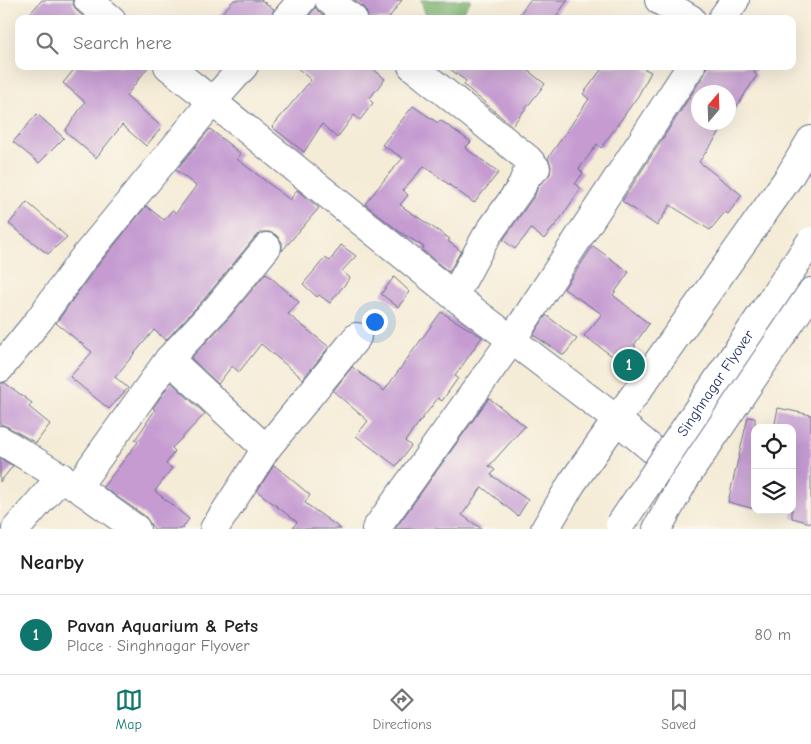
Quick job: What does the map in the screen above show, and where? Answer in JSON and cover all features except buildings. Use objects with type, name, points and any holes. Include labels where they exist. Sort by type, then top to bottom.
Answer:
[{"type":"street","points":[[88,0],[106,15]]},
{"type":"street","points":[[289,15],[302,0]]},
{"type":"street","points":[[329,0],[348,15]]},
{"type":"street","points":[[659,0],[684,15]]},
{"type":"street","points":[[725,15],[735,0]]},
{"type":"street","points":[[173,70],[454,296],[617,420],[686,477]]},
{"type":"street","points":[[0,368],[39,320],[82,260],[241,70]]},
{"type":"street","points":[[417,70],[528,159],[536,168],[526,177],[522,186],[486,237],[454,296]]},
{"type":"street","points":[[376,529],[511,341],[688,70]]},
{"type":"street","points":[[545,529],[572,483],[789,177],[811,140]]},
{"type":"street","name":"Singhnagar Flyover","points":[[620,525],[811,241]]},
{"type":"street","points":[[16,529],[69,482],[169,359],[217,308],[267,247]]},
{"type":"street","points":[[657,529],[686,477],[811,292]]},
{"type":"street","points":[[214,529],[266,449],[357,337]]},
{"type":"street","points":[[169,359],[266,449]]},
{"type":"street","points":[[0,440],[69,482],[136,529]]},
{"type":"green space","points":[[421,0],[471,0],[462,15],[426,15]]},
{"type":"place","name":"Pavan Aquarium & Pets","points":[[629,365]]}]
